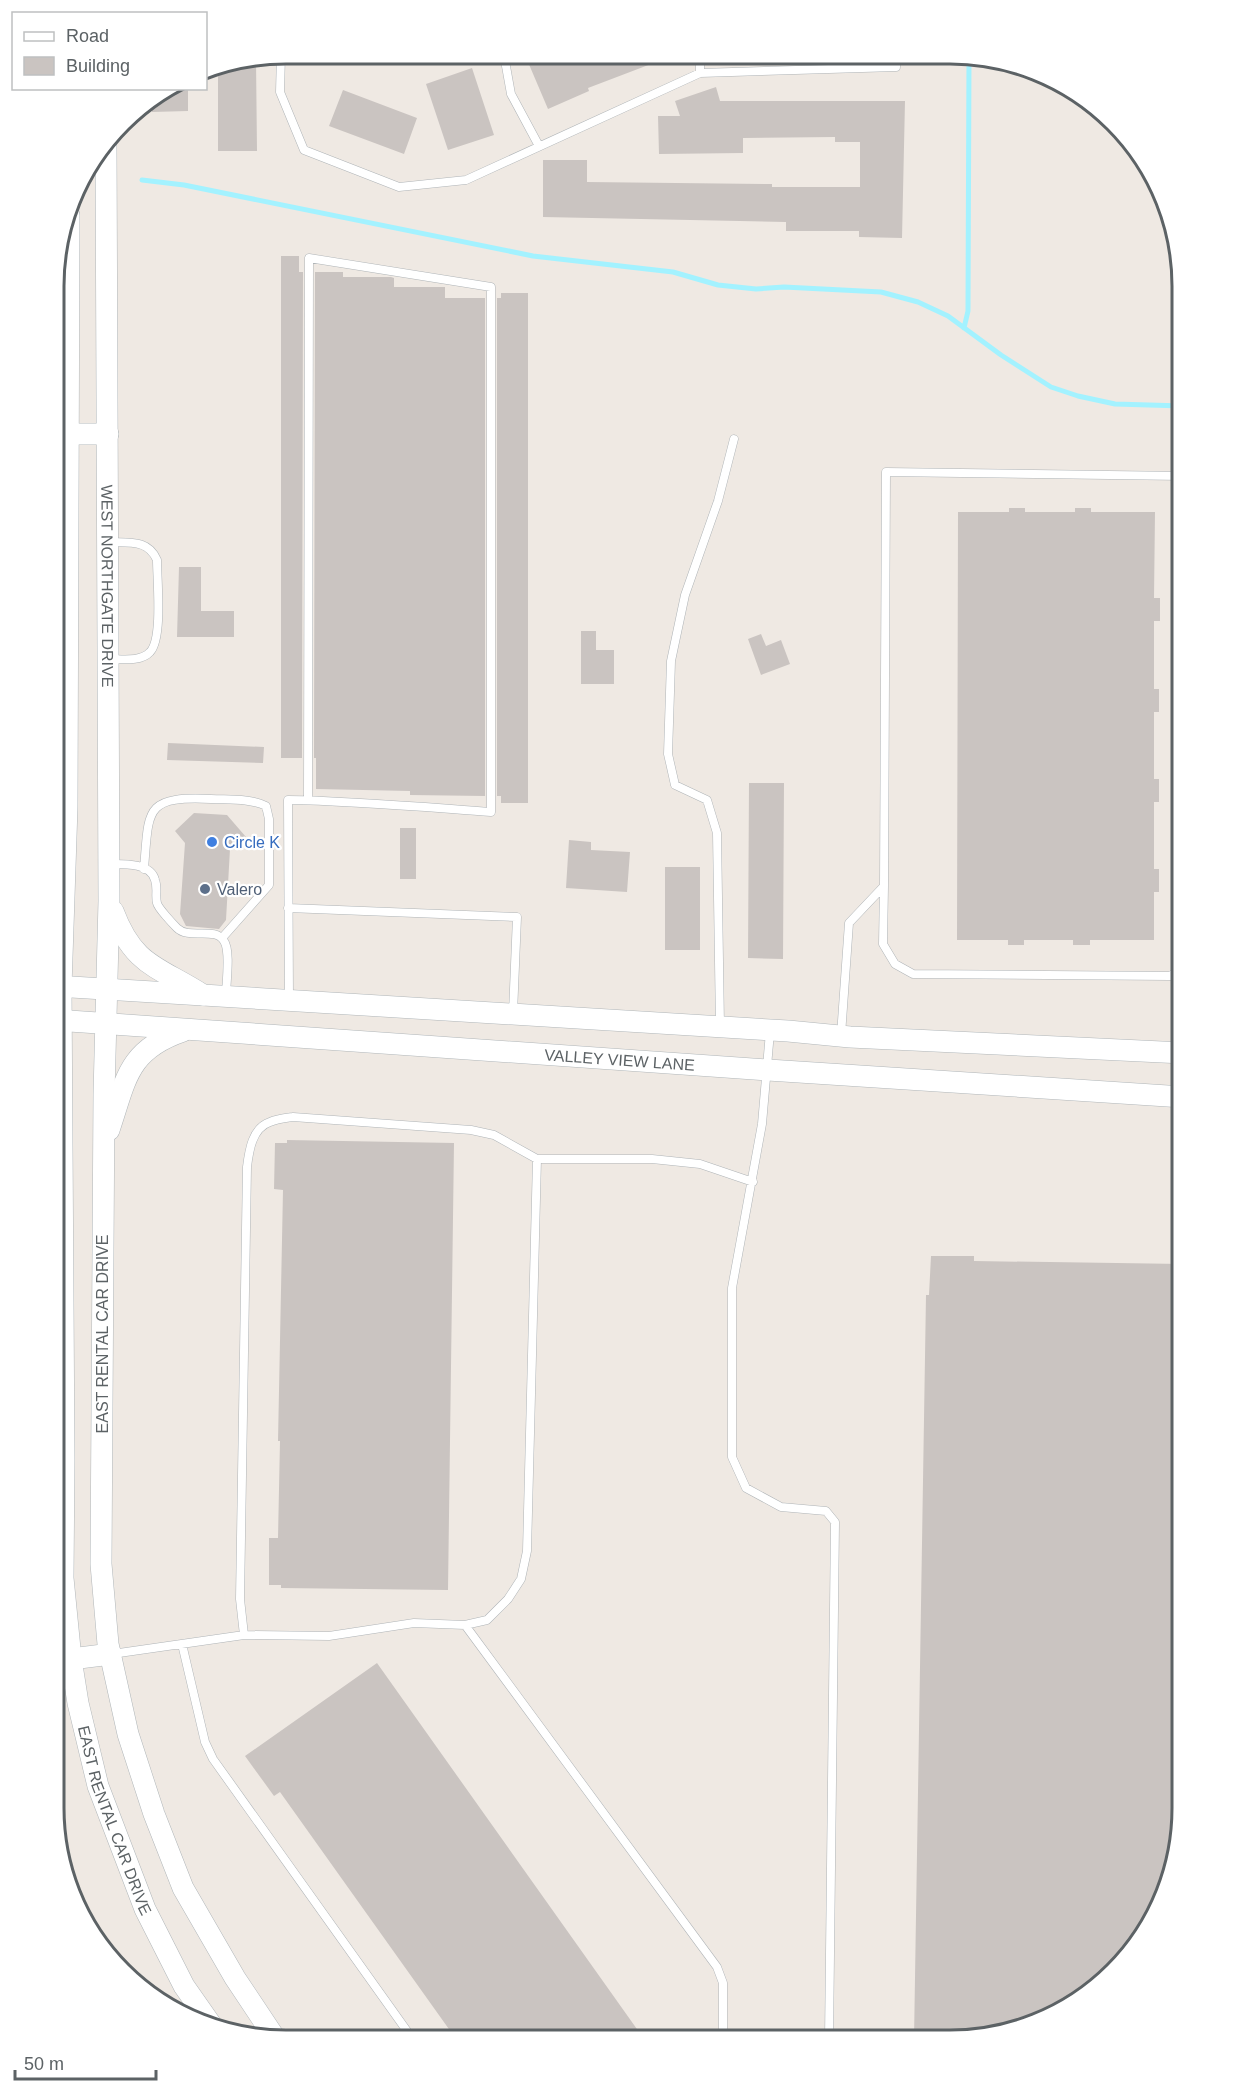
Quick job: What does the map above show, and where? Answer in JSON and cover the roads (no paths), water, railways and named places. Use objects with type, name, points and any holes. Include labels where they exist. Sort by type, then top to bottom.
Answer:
[{"type":"main road","name":"WEST NORTHGATE DRIVE","points":[[106,157],[109,864],[107,1024]]},
{"type":"main road","points":[[64,547],[69,245]]},
{"type":"main road","points":[[66,434],[108,434]]},
{"type":"main road","points":[[64,824],[66,836],[64,874]]},
{"type":"main road","points":[[64,850],[66,836]]},
{"type":"main road","points":[[109,901],[123,936],[136,953],[156,970],[216,997]]},
{"type":"main road","points":[[64,986],[841,1036],[1172,1052]]},
{"type":"main road","name":"VALLEY VIEW LANE","points":[[64,1020],[1172,1096]]},
{"type":"main road","name":"EAST RENTAL CAR DRIVE","points":[[107,1024],[101,1564],[111,1654],[128,1734],[154,1814],[183,1888],[235,1978],[269,2029]]},
{"type":"main road","points":[[104,1144],[133,1064],[152,1044],[189,1029]]},
{"type":"main road","name":"EAST RENTAL CAR DRIVE","points":[[64,1588],[78,1703],[98,1786],[145,1909],[184,1986],[204,2014]]},
{"type":"main road","points":[[71,1659],[111,1654]]},
{"type":"lane","points":[[281,64],[280,92],[304,150],[399,187],[466,180],[700,73],[896,67],[896,64]]},
{"type":"lane","points":[[506,64],[511,94],[539,146]]},
{"type":"lane","points":[[700,64],[700,73]]},
{"type":"lane","points":[[289,1001],[288,800],[308,800],[344,800],[490,812],[491,287],[309,258],[308,800]]},
{"type":"lane","points":[[720,1027],[717,833],[707,800],[675,785],[668,754],[671,661],[685,595],[718,501],[734,438]]},
{"type":"lane","points":[[1172,476],[886,472],[884,886],[884,944],[895,964],[913,974],[1172,975]]},
{"type":"lane","points":[[108,542],[143,544],[153,552],[157,560],[157,638],[151,652],[140,658],[108,659]]},
{"type":"lane","points":[[144,869],[148,824],[154,811],[166,800],[180,798],[253,801],[266,806],[269,819],[269,885],[222,938]]},
{"type":"lane","points":[[109,864],[130,864],[144,869],[153,876],[156,881],[157,903],[160,909],[174,921],[178,929],[222,938],[227,946],[216,997]]},
{"type":"lane","points":[[841,1036],[849,923],[884,886]]},
{"type":"lane","points":[[288,908],[517,917],[513,1015]]},
{"type":"lane","points":[[770,1030],[764,1115],[732,1288],[732,1457],[746,1488],[781,1507],[826,1511],[835,1522],[829,2030]]},
{"type":"lane","points":[[244,1635],[240,1599],[247,1167],[249,1151],[255,1135],[268,1122],[293,1117],[471,1130],[494,1136],[537,1159],[652,1159],[700,1164],[753,1182]]},
{"type":"lane","points":[[111,1654],[244,1635],[329,1636],[414,1623],[465,1625],[487,1620],[508,1599],[521,1578],[527,1551],[537,1159]]},
{"type":"lane","points":[[465,1625],[717,1967],[723,1983],[723,2030]]},
{"type":"lane","points":[[182,1644],[205,1742],[213,1759],[406,2030]]},
{"type":"waterway","points":[[964,328],[968,311],[969,65]]},
{"type":"waterway","points":[[142,180],[184,185],[533,256],[673,272],[718,285],[756,289],[784,287],[881,292],[918,302],[948,316],[1001,355],[1051,387],[1115,404],[1172,406]]},
{"type":"place","name":"Circle K","points":[[212,842]]},
{"type":"place","name":"Valero","points":[[205,889]]}]
